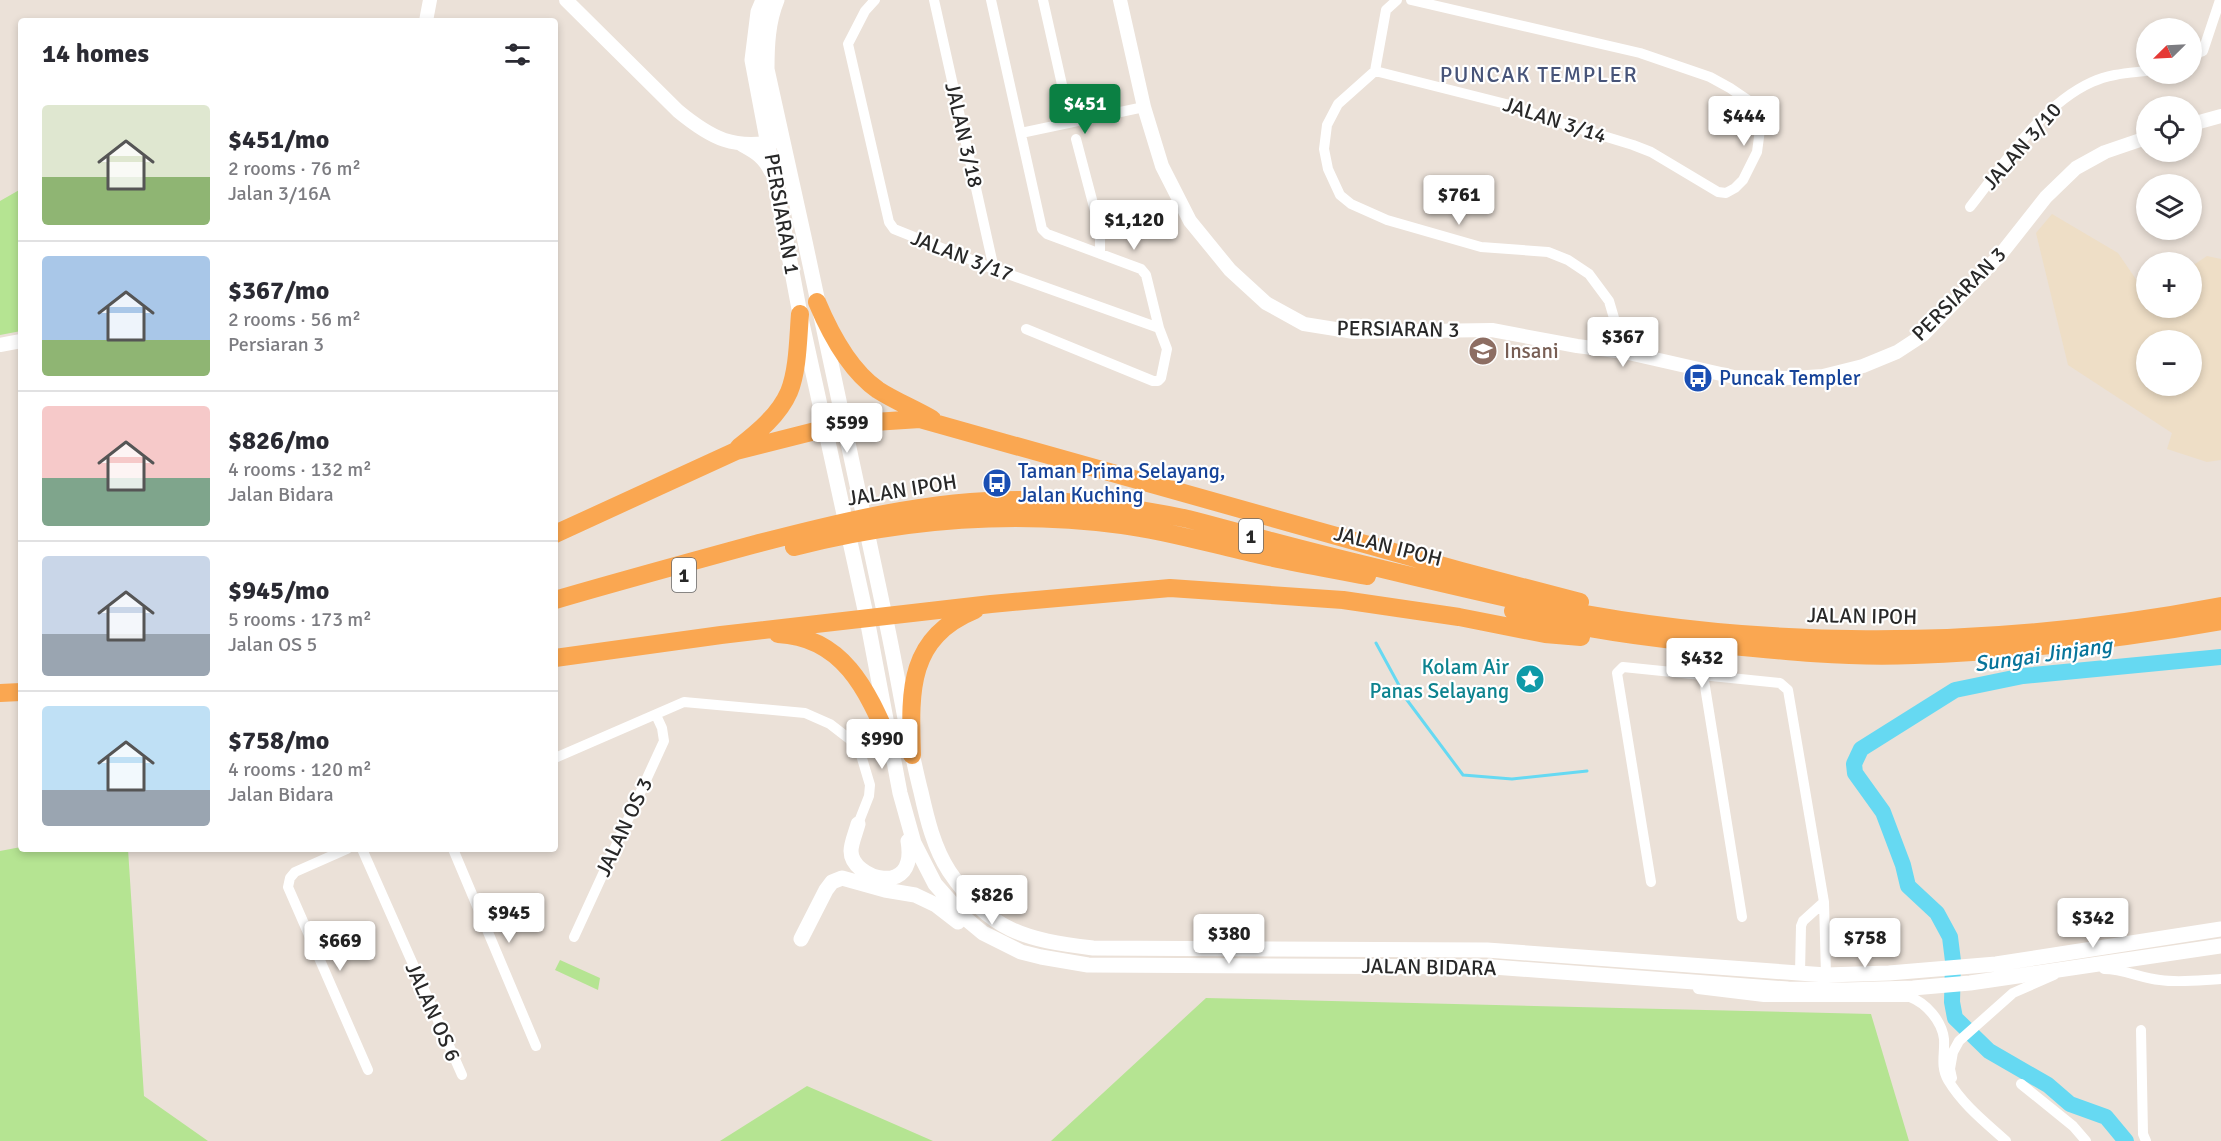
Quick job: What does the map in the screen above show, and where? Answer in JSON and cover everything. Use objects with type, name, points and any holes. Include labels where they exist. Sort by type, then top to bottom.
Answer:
[{"type":"highway","points":[[817,302],[829,330],[863,376],[878,390],[938,423]]},
{"type":"highway","points":[[735,450],[773,417],[789,392],[798,350],[800,314]]},
{"type":"highway","points":[[558,533],[735,450],[843,423],[920,419],[1461,571],[1689,629]]},
{"type":"highway","name":"JALAN IPOH","points":[[558,599],[856,518],[914,508],[982,501],[1022,500],[1090,504],[1188,519],[1512,600],[1588,615],[1689,629],[1839,639],[1959,639],[2117,622],[2221,606]]},
{"type":"highway","name":"JALAN IPOH","points":[[558,612],[676,577],[814,542],[906,524],[968,518],[1014,518],[1123,525],[1261,556],[1384,580],[1551,621],[1639,636],[1798,652],[1912,655],[2090,641],[2221,621]]},
{"type":"highway","points":[[558,658],[721,635],[885,616],[1170,588],[1342,600],[1460,617],[1545,634],[1579,637],[1639,636]]},
{"type":"highway","points":[[912,755],[910,704],[914,680],[923,655],[933,639],[949,624],[991,604]]},
{"type":"highway","points":[[721,635],[788,634],[821,645],[840,658],[864,687],[891,745]]},
{"type":"highway","points":[[0,693],[16,701]]},
{"type":"main road","name":"PERSIARAN 1","points":[[763,0],[758,12],[752,60],[776,142],[817,302],[856,482]]},
{"type":"main road","name":"PERSIARAN 1","points":[[777,0],[767,40],[767,69],[776,142],[776,182],[800,314],[838,487]]},
{"type":"main road","points":[[742,145],[766,161],[776,182]]},
{"type":"main road","name":"JALAN BIDARA","points":[[856,482],[912,755],[929,826],[942,858],[949,871],[973,901],[994,920],[1013,931],[1046,942],[1093,948],[1487,950],[1826,975],[1935,970],[1996,964],[2221,929]]},
{"type":"main road","name":"JALAN BIDARA","points":[[838,487],[867,619],[906,820],[922,862],[935,884],[965,918],[983,933],[1021,952],[1088,964],[1493,967],[1788,989],[1935,987],[2063,971],[2221,946]]},
{"type":"main road","points":[[858,824],[851,851],[857,866],[879,878],[900,875],[906,869],[910,854],[900,793]]},
{"type":"main road","points":[[858,824],[844,854],[844,861],[853,875],[869,885]]},
{"type":"main road","points":[[801,939],[832,882],[848,878],[926,899],[993,946],[1014,956],[1046,964],[1088,964]]},
{"type":"main road","points":[[1800,973],[1803,983],[1809,984],[1913,988]]},
{"type":"street","points":[[427,18],[430,0]]},
{"type":"street","points":[[566,0],[678,111],[698,127],[727,141],[742,145],[776,142]]},
{"type":"street","name":"JALAN 3/17","points":[[875,0],[865,11],[848,44],[889,222],[894,230],[994,270],[1159,328]]},
{"type":"street","name":"JALAN 3/18","points":[[934,0],[994,270]]},
{"type":"street","points":[[991,0],[1042,229],[1047,234],[1141,269],[1146,275],[1159,328],[1167,349],[1161,378],[1158,381],[1026,329]]},
{"type":"street","points":[[1043,0],[1065,98]]},
{"type":"street","name":"PERSIARAN 3","points":[[1120,0],[1144,107],[1162,166],[1190,221],[1230,270],[1266,303],[1304,324],[1354,332],[1492,330],[1577,346],[1624,352],[1734,377],[1813,376],[1863,366],[1897,352],[1923,335],[2001,254],[2046,197],[2076,168],[2105,152],[2136,141]]},
{"type":"street","points":[[1396,0],[1386,10],[1375,71],[1338,104],[1327,125],[1324,149],[1328,169],[1340,195],[1366,213],[1481,247],[1548,252],[1568,260],[1589,274],[1609,301],[1624,352]]},
{"type":"street","name":"JALAN 3/14","points":[[1375,71],[1506,104],[1633,145],[1651,152],[1709,188],[1726,193],[1743,180],[1757,152],[1761,122],[1755,105],[1710,77],[1640,53],[1410,0]]},
{"type":"street","points":[[2202,51],[2220,0]]},
{"type":"street","name":"JALAN 3/10","points":[[1970,207],[2027,136],[2050,110],[2069,94],[2094,81],[2136,72]]},
{"type":"street","points":[[1021,133],[1144,107]]},
{"type":"street","points":[[2202,121],[2221,116]]},
{"type":"street","points":[[1076,139],[1100,230],[1100,254]]},
{"type":"street","points":[[0,345],[18,342]]},
{"type":"street","points":[[1651,882],[1617,673],[1619,669],[1623,667],[1780,682],[1788,690],[1824,902],[1826,975]]},
{"type":"street","points":[[1703,674],[1742,916]]},
{"type":"street","points":[[558,757],[684,702],[793,712],[830,724],[858,747],[868,774],[869,796],[858,824]]},
{"type":"street","name":"JALAN OS 3","points":[[574,937],[664,741],[662,728],[656,715]]},
{"type":"street","points":[[340,852],[295,872],[290,878],[288,887],[368,1070]]},
{"type":"street","name":"JALAN OS 6","points":[[363,852],[462,1075]]},
{"type":"street","points":[[454,852],[536,1046]]},
{"type":"street","points":[[1800,973],[1801,926],[1803,921],[1824,902]]},
{"type":"street","points":[[1957,1092],[1950,1070],[1953,1052],[1959,1041],[2013,993],[2063,971],[2118,969],[2158,980],[2221,979]]},
{"type":"street","points":[[1656,980],[1731,994],[1764,997],[1910,997],[1918,1000],[1942,1029],[1943,1066],[1947,1078],[1969,1108],[2006,1141]]},
{"type":"street","points":[[2141,1030],[2143,1134],[2146,1141]]},
{"type":"street","points":[[2021,1084],[2073,1126],[2086,1141]]},
{"type":"shaded area","points":[[2052,214],[2118,253],[2136,279],[2136,318],[2202,318],[2202,259],[2207,256],[2221,259],[2221,460],[2207,462],[2167,449],[2172,433],[2068,365],[2036,233]]},
{"type":"green space","points":[[18,191],[18,332],[0,335],[0,201]]},
{"type":"green space","points":[[18,848],[18,852],[128,852],[144,1096],[208,1141],[0,1141],[0,851]]},
{"type":"green space","points":[[560,960],[600,978],[598,990],[555,970]]},
{"type":"green space","points":[[1206,998],[1871,1014],[1909,1141],[1051,1141]]},
{"type":"green space","points":[[807,1086],[933,1141],[720,1141]]},
{"type":"waterway","points":[[1376,643],[1407,700],[1463,775],[1512,779],[1587,771]]},
{"type":"waterway","name":"Sungai Jinjang","points":[[2126,1141],[2106,1117],[2070,1104],[2048,1085],[1989,1051],[1955,1018],[1952,1002],[1953,961],[1950,937],[1937,913],[1908,886],[1903,865],[1883,812],[1855,773],[1854,764],[1861,749],[1955,690],[2023,676],[2221,657]]},
{"type":"place","name":"Insani","points":[[1483,351]]},
{"type":"place","name":"Puncak Templer","points":[[1698,378]]},
{"type":"place","name":"Taman Prima Selayang, Jalan Kuching","points":[[997,483]]},
{"type":"place","name":"Kolam Air Panas Selayang","points":[[1530,679]]},
{"type":"district","name":"PUNCAK TEMPLER","points":[[1539,74]]}]
